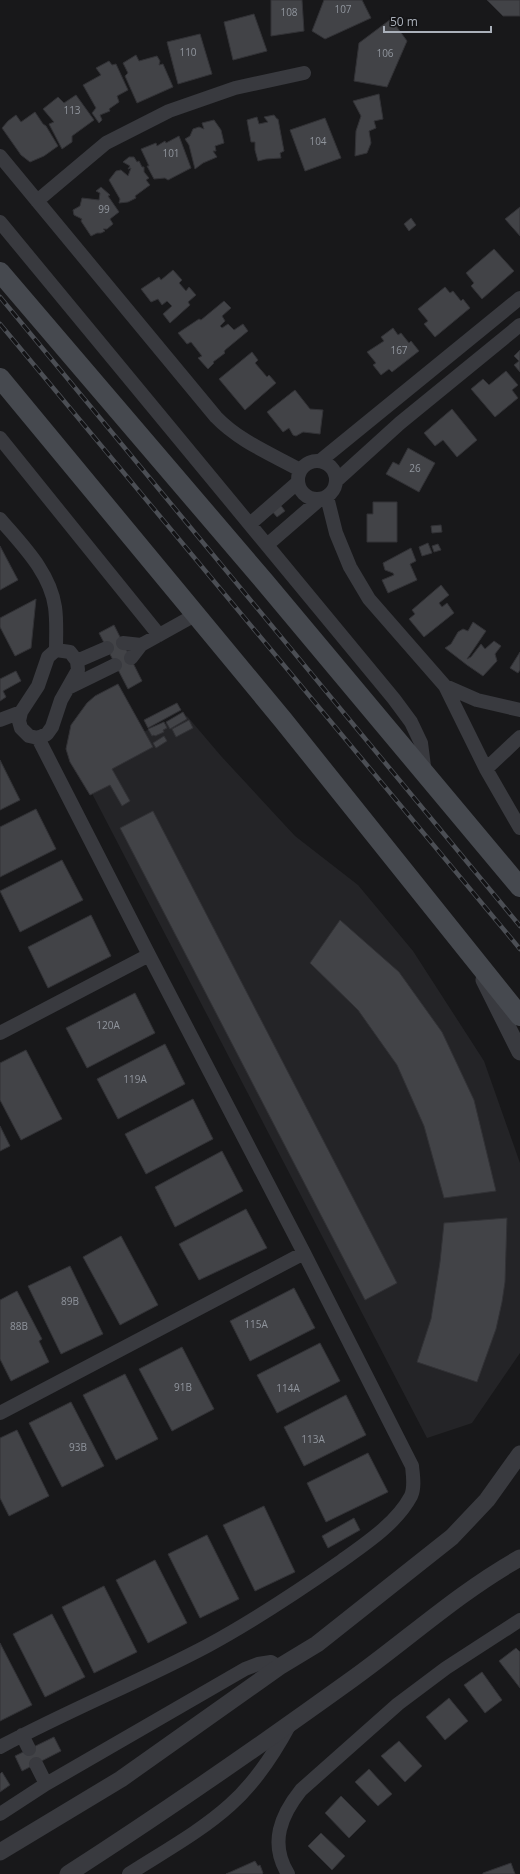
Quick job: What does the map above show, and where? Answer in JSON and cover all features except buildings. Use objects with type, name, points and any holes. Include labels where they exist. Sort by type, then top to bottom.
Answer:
[{"type":"main road","points":[[0,272],[269,587],[520,887]]},
{"type":"main road","points":[[0,378],[283,720],[475,962],[520,1016]]},
{"type":"street","points":[[37,201],[106,143],[169,111],[235,88],[304,73]]},
{"type":"street","points":[[0,156],[226,427],[299,476],[305,496],[323,498]]},
{"type":"street","points":[[0,222],[394,699],[411,722],[421,743],[425,774]]},
{"type":"street","points":[[250,524],[299,476],[311,462],[320,461],[520,298]]},
{"type":"street","points":[[267,545],[334,488],[336,481],[400,423],[520,325]]},
{"type":"street","points":[[0,438],[159,635]]},
{"type":"street","points":[[320,461],[332,468],[336,481]]},
{"type":"street","points":[[323,498],[350,567],[369,599],[445,686],[486,769],[520,828]]},
{"type":"street","points":[[0,519],[37,563],[47,580],[56,607],[56,650],[48,657],[38,686],[21,712],[19,722],[21,728],[29,736],[38,738],[47,734],[52,727],[60,700],[78,670],[77,661],[70,652],[56,650]]},
{"type":"street","points":[[131,658],[141,645],[195,615]]},
{"type":"street","points":[[123,643],[141,645]]},
{"type":"street","points":[[77,661],[107,648]]},
{"type":"street","points":[[68,688],[115,665]]},
{"type":"street","points":[[445,686],[477,700],[520,710]]},
{"type":"street","points":[[0,720],[21,712]]},
{"type":"street","points":[[486,769],[520,737]]},
{"type":"street","points":[[0,1747],[206,1646],[260,1615],[316,1579],[362,1546],[390,1522],[401,1510],[411,1495],[414,1482],[412,1466],[304,1253],[38,738]]},
{"type":"street","points":[[0,1033],[149,955]]},
{"type":"street","points":[[475,962],[520,1052]]},
{"type":"street","points":[[0,1413],[304,1253]]},
{"type":"street","points":[[0,1852],[121,1779],[279,1667],[317,1644],[452,1537],[487,1500],[517,1463]]},
{"type":"street","points":[[68,1874],[156,1817],[292,1722],[352,1680],[491,1574],[520,1558]]},
{"type":"street","points":[[288,1874],[280,1856],[278,1838],[281,1822],[288,1806],[301,1790],[398,1704],[446,1668],[520,1620]]},
{"type":"street","points":[[0,1814],[46,1784],[245,1670],[258,1664],[272,1662],[279,1667]]},
{"type":"street","points":[[129,1874],[204,1826],[231,1804],[258,1774],[275,1752],[292,1722]]},
{"type":"street","points":[[22,1735],[29,1749]]},
{"type":"street","points":[[36,1764],[46,1784]]},
{"type":"shaded area","points":[[187,716],[221,756],[295,836],[358,885],[413,951],[484,1061],[520,1163],[520,1353],[472,1423],[427,1438],[73,757]]},
{"type":"railway","points":[[0,297],[520,926]]},
{"type":"railway","points":[[0,324],[520,949]]}]
